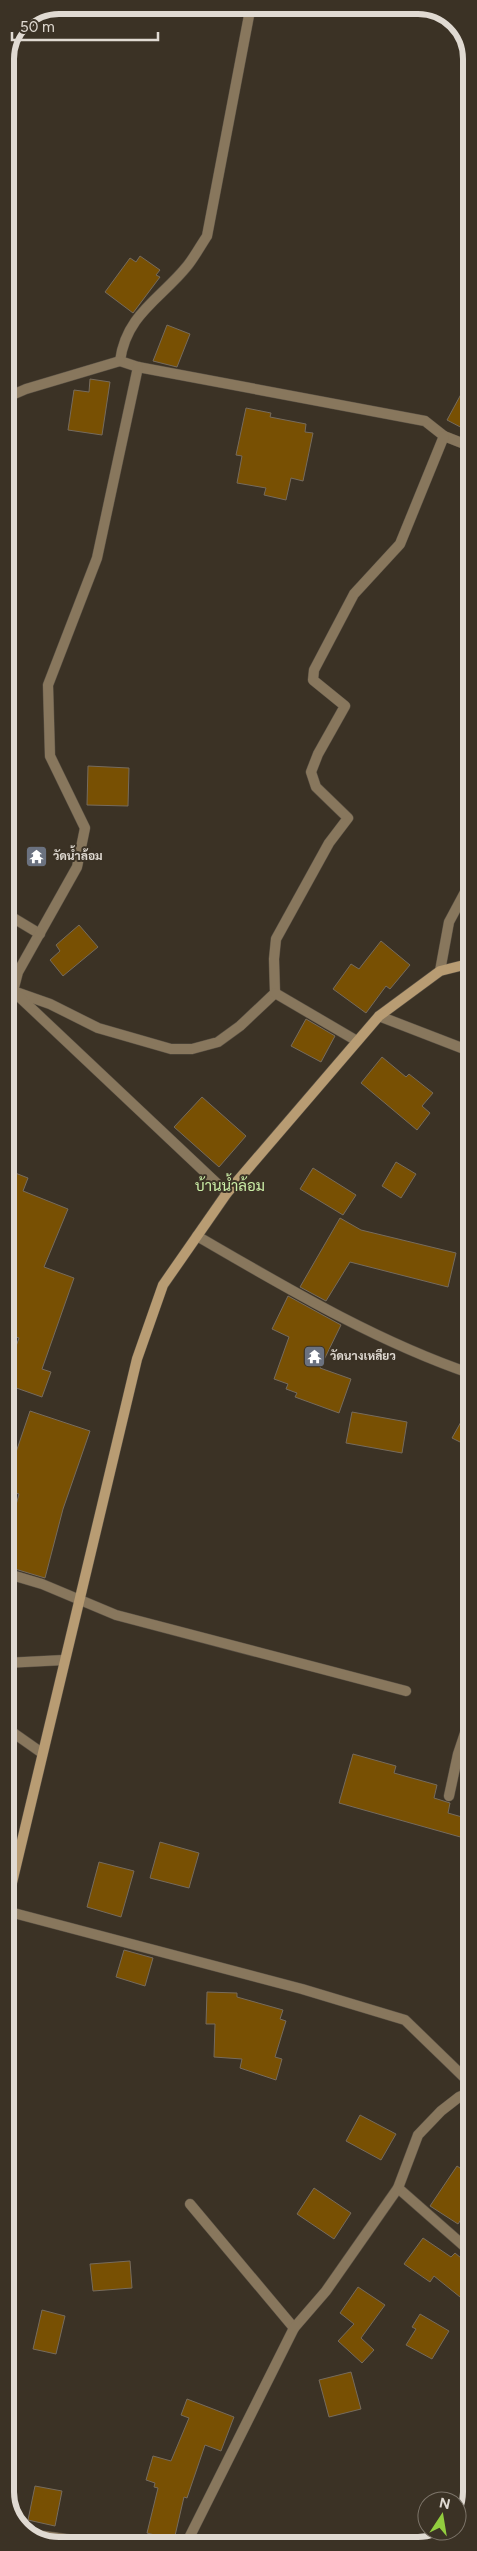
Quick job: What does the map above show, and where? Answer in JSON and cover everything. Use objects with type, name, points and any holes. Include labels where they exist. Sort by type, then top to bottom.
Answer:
[{"type":"main road","points":[[14,1877],[137,1359],[163,1285],[227,1193],[379,1016],[440,971],[463,966]]},
{"type":"street","points":[[120,361],[122,344],[133,323],[158,294],[187,266],[207,236],[249,14]]},
{"type":"street","points":[[14,394],[120,361],[138,367],[425,421],[444,436],[463,443]]},
{"type":"street","points":[[14,980],[77,867],[85,828],[50,756],[48,685],[97,558],[138,367]]},
{"type":"street","points":[[14,993],[50,1004],[98,1028],[171,1049],[192,1050],[218,1042],[240,1026],[275,993],[274,958],[276,939],[330,843],[348,818],[316,787],[311,772],[318,754],[345,706],[312,680],[314,670],[354,594],[400,544],[444,436]]},
{"type":"street","points":[[440,971],[448,922],[463,895]]},
{"type":"street","points":[[14,918],[40,934]]},
{"type":"street","points":[[275,993],[357,1041]]},
{"type":"street","points":[[14,996],[227,1193]]},
{"type":"street","points":[[379,1016],[463,1049]]},
{"type":"street","points":[[197,1236],[300,1296],[419,1354],[463,1371]]},
{"type":"street","points":[[14,1576],[116,1614],[406,1691]]},
{"type":"street","points":[[14,1663],[64,1660]]},
{"type":"street","points":[[14,1734],[42,1753]]},
{"type":"street","points":[[449,1796],[463,1739]]},
{"type":"street","points":[[14,1914],[302,1989],[405,2020],[463,2076]]},
{"type":"street","points":[[190,2537],[294,2328],[326,2291],[398,2188],[418,2135],[441,2111],[463,2095]]},
{"type":"street","points":[[398,2188],[463,2245]]},
{"type":"street","points":[[190,2204],[294,2328]]},
{"type":"building","points":[[140,256],[160,270],[156,275],[160,277],[133,313],[105,292],[130,258],[136,262]]},
{"type":"building","points":[[167,325],[190,334],[177,367],[153,361]]},
{"type":"building","points":[[90,379],[110,382],[102,435],[68,430],[74,390],[89,392]]},
{"type":"building","points":[[463,391],[463,428],[447,420]]},
{"type":"building","points":[[246,408],[271,413],[270,417],[306,424],[305,432],[313,433],[303,481],[291,478],[286,500],[264,495],[266,488],[237,483],[242,456],[236,455]]},
{"type":"building","points":[[88,766],[129,768],[128,806],[87,805]]},
{"type":"building","points":[[79,925],[98,947],[63,976],[50,960],[60,951],[56,945]]},
{"type":"building","points":[[381,941],[410,965],[390,989],[386,986],[366,1013],[333,989],[351,964],[359,969]]},
{"type":"building","points":[[306,1019],[335,1036],[321,1062],[291,1046]]},
{"type":"building","points":[[382,1057],[406,1077],[409,1074],[433,1093],[422,1106],[430,1113],[417,1130],[361,1083]]},
{"type":"building","points":[[202,1097],[246,1136],[219,1167],[174,1127]]},
{"type":"building","points":[[396,1162],[416,1174],[401,1198],[382,1186]]},
{"type":"building","points":[[313,1168],[356,1195],[343,1215],[300,1189]]},
{"type":"building","points":[[14,1173],[28,1178],[23,1191],[68,1209],[44,1267],[74,1278],[42,1369],[51,1372],[42,1397],[14,1387],[14,1352],[19,1338],[14,1336]]},
{"type":"building","points":[[340,1218],[361,1230],[456,1253],[448,1287],[350,1262],[326,1301],[300,1287]]},
{"type":"building","points":[[288,1296],[341,1325],[320,1368],[351,1379],[339,1413],[295,1397],[297,1393],[286,1389],[288,1384],[274,1379],[289,1337],[272,1329]]},
{"type":"building","points":[[30,1411],[90,1431],[63,1509],[45,1578],[14,1569],[14,1512],[19,1494],[14,1493],[14,1458]]},
{"type":"building","points":[[352,1412],[407,1422],[402,1453],[346,1443]]},
{"type":"building","points":[[463,1418],[463,1444],[452,1438]]},
{"type":"building","points":[[353,1754],[396,1766],[394,1773],[437,1785],[434,1798],[450,1803],[448,1813],[463,1817],[463,1838],[339,1803]]},
{"type":"building","points":[[160,1842],[199,1853],[189,1888],[150,1878]]},
{"type":"building","points":[[99,1862],[134,1871],[121,1917],[87,1907]]},
{"type":"building","points":[[124,1950],[153,1958],[145,1986],[116,1977]]},
{"type":"building","points":[[207,1992],[237,1993],[237,1997],[283,2010],[280,2019],[286,2021],[275,2057],[282,2059],[276,2080],[240,2068],[242,2059],[214,2057],[215,2024],[206,2024]]},
{"type":"building","points":[[360,2115],[396,2134],[381,2160],[346,2141]]},
{"type":"building","points":[[457,2166],[463,2170],[463,2216],[458,2224],[430,2206]]},
{"type":"building","points":[[314,2188],[351,2213],[334,2239],[297,2214]]},
{"type":"building","points":[[423,2238],[451,2257],[455,2253],[463,2260],[463,2293],[460,2297],[434,2276],[430,2282],[404,2264]]},
{"type":"building","points":[[130,2261],[132,2288],[93,2291],[90,2264]]},
{"type":"building","points":[[358,2287],[385,2305],[361,2338],[374,2350],[362,2363],[338,2341],[354,2324],[340,2313]]},
{"type":"building","points":[[42,2310],[65,2316],[56,2354],[33,2349]]},
{"type":"building","points":[[420,2314],[449,2331],[432,2359],[406,2345],[416,2329],[412,2327]]},
{"type":"building","points":[[351,2372],[361,2409],[329,2417],[319,2380]]},
{"type":"building","points":[[187,2399],[234,2417],[221,2451],[205,2445],[187,2498],[184,2497],[175,2537],[162,2537],[147,2533],[158,2488],[154,2487],[155,2483],[146,2480],[153,2456],[171,2461],[189,2418],[181,2415]]},
{"type":"building","points":[[35,2486],[62,2491],[55,2526],[28,2520]]},
{"type":"place","name":"วัดน้ำล้อม","points":[[37,856]]},
{"type":"place","name":"วัดนางเหลียว","points":[[314,1356]]},
{"type":"district","name":"บ้านน้ำล้อม","points":[[230,1186]]}]
